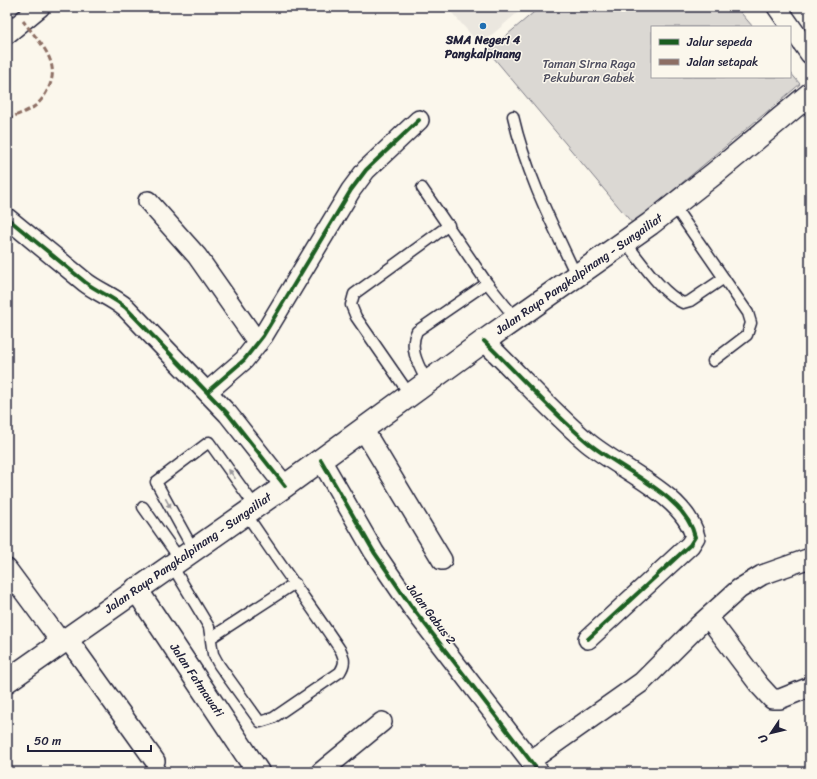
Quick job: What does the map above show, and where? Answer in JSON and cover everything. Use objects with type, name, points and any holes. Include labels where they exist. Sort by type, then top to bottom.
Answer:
[{"type":"main road","name":"Jalan Raya Pangkalpinang - Sungailiat","points":[[7,681],[181,557],[285,486],[418,388],[625,242],[674,206],[810,94]]},
{"type":"main road","name":"Jalan Fatmawati","points":[[136,589],[258,772]]},
{"type":"street","points":[[7,34],[40,7]]},
{"type":"street","points":[[777,7],[790,26]]},
{"type":"street","points":[[791,27],[810,54]]},
{"type":"street","points":[[207,392],[244,360],[258,343],[366,170],[419,120]]},
{"type":"street","points":[[148,201],[197,256],[258,343]]},
{"type":"street","points":[[7,218],[96,291],[120,303],[207,392],[244,433],[285,486]]},
{"type":"street","points":[[484,341],[586,441],[607,457],[642,477],[661,492],[687,518],[693,528],[695,537],[690,546],[588,639]]},
{"type":"street","points":[[363,429],[442,560]]},
{"type":"street","name":"Jalan Gabus 2","points":[[321,460],[374,552],[411,606],[534,766]]},
{"type":"street","points":[[534,766],[642,682],[708,617],[740,589],[762,575],[810,558]]},
{"type":"street","points":[[7,569],[64,640],[155,761]]},
{"type":"street","points":[[708,617],[760,686],[772,699],[780,699],[810,687]]},
{"type":"street","points":[[321,772],[382,722]]},
{"type":"lane","points":[[513,116],[518,140],[535,188],[577,277]]},
{"type":"lane","points":[[422,188],[449,225],[487,283],[516,319]]},
{"type":"lane","points":[[674,206],[748,314],[751,323],[747,335],[713,360]]},
{"type":"lane","points":[[418,388],[356,317],[352,305],[354,294],[449,225]]},
{"type":"lane","points":[[625,242],[665,290],[674,299],[683,303],[690,301],[724,278]]},
{"type":"lane","points":[[418,388],[413,350],[413,339],[417,331],[487,283]]},
{"type":"lane","points":[[209,442],[250,509],[273,556],[294,583],[341,651],[345,660],[344,666],[340,672],[265,722],[260,722],[256,719],[213,654],[212,637],[209,627],[181,557],[156,482],[209,442]]},
{"type":"lane","points":[[143,507],[181,557]]},
{"type":"lane","points":[[212,637],[294,583]]},
{"type":"shaded area","name":"SMA Negeri 4 Pangkalpinang","points":[[447,7],[524,7],[480,45]]},
{"type":"green space","name":"Taman Sirna Raga Pekuburan Gabek","points":[[540,7],[736,7],[752,26],[651,26],[651,78],[791,78],[791,73],[800,84],[633,224],[488,51]]},
{"type":"marked path","points":[[7,119],[29,110],[37,104],[45,95],[51,81],[51,62],[42,45],[23,21]]},
{"type":"cycle path","points":[[207,392],[244,360],[263,336],[351,190],[366,170],[419,120]]},
{"type":"cycle path","points":[[7,218],[85,282],[126,308],[228,414],[285,486]]},
{"type":"cycle path","points":[[484,341],[586,441],[649,483],[679,508],[689,522],[695,537],[690,545],[588,639]]},
{"type":"cycle path","points":[[321,460],[374,552],[411,606],[539,772]]},
{"type":"place","name":"SMA Negeri 4 Pangkalpinang","points":[[483,26]]}]
